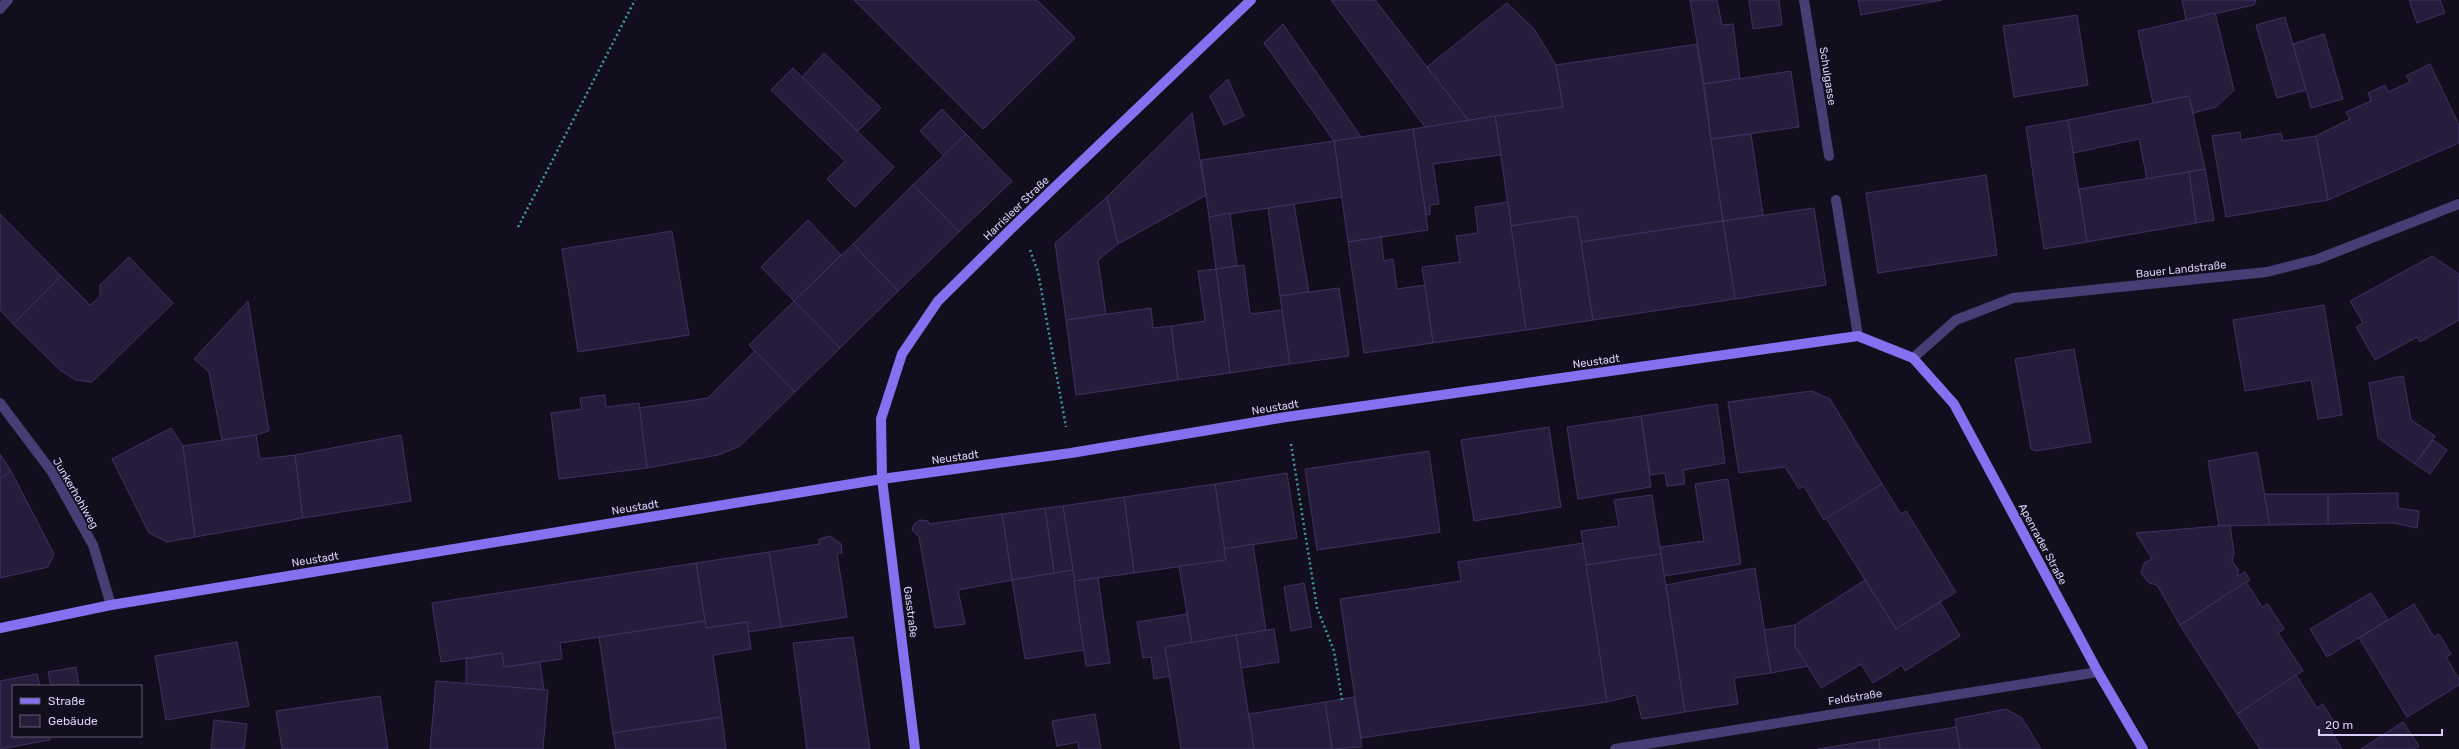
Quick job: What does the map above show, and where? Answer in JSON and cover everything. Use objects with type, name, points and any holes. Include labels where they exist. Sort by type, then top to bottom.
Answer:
[{"type":"street","points":[[0,9],[8,0]]},
{"type":"street","name":"Harrisleer Straße","points":[[882,479],[881,419],[902,354],[938,302],[1013,227],[1252,0]]},
{"type":"street","name":"Schulgasse","points":[[1804,0],[1829,156]]},
{"type":"street","points":[[1836,200],[1858,336]]},
{"type":"street","name":"Bauer Landstraße","points":[[1913,358],[1956,320],[2013,298],[2267,272],[2318,259],[2459,204]]},
{"type":"street","name":"Neustadt","points":[[0,628],[111,605],[882,479],[1071,453],[1286,417],[1858,336],[1913,358]]},
{"type":"street","name":"Apenrader Straße","points":[[1913,358],[1954,404],[2098,672],[2143,749]]},
{"type":"street","name":"Junkerhohlweg","points":[[0,403],[52,472],[93,545],[111,605]]},
{"type":"street","name":"Gasstraße","points":[[882,479],[915,749]]},
{"type":"street","name":"Feldstraße","points":[[1615,749],[2098,672]]},
{"type":"path","points":[[518,227],[635,0]]},
{"type":"path","points":[[1013,227],[1028,246],[1038,272],[1071,453]]},
{"type":"path","points":[[1286,417],[1317,608],[1334,651],[1342,700]]},
{"type":"building","points":[[854,0],[1037,0],[1075,38],[983,129]]},
{"type":"building","points":[[1331,0],[1375,0],[1469,121],[1425,127]]},
{"type":"building","points":[[1690,0],[1717,0],[1722,25],[1733,24],[1740,79],[1704,84]]},
{"type":"building","points":[[1749,0],[1779,0],[1782,25],[1753,29]]},
{"type":"building","points":[[1858,0],[1942,0],[1861,15]]},
{"type":"building","points":[[2182,0],[2256,0],[2254,5],[2186,20]]},
{"type":"building","points":[[2409,0],[2440,0],[2445,13],[2417,23]]},
{"type":"building","points":[[1507,3],[1534,29],[1556,65],[1563,107],[1469,121],[1427,67]]},
{"type":"building","points":[[2215,13],[2234,90],[2216,107],[2193,113],[2189,96],[2153,103],[2138,31]]},
{"type":"building","points":[[2077,15],[2088,85],[2014,97],[2003,26]]},
{"type":"building","points":[[2285,17],[2306,90],[2277,98],[2256,25]]},
{"type":"building","points":[[1283,24],[1361,137],[1334,141],[1264,43]]},
{"type":"building","points":[[2324,34],[2343,99],[2311,108],[2293,44]]},
{"type":"building","points":[[1697,44],[1723,221],[1581,242],[1577,216],[1511,226],[1495,116],[1563,107],[1556,65]]},
{"type":"building","points":[[824,53],[881,108],[858,131],[802,77]]},
{"type":"building","points":[[2430,64],[2459,125],[2459,143],[2328,200],[2316,136],[2350,119],[2346,112],[2371,101],[2368,93],[2385,85],[2388,92],[2410,82],[2406,76]]},
{"type":"building","points":[[793,68],[894,167],[855,207],[827,179],[845,161],[771,90]]},
{"type":"building","points":[[1791,71],[1799,127],[1711,139],[1704,84]]},
{"type":"building","points":[[1228,79],[1244,116],[1224,125],[1210,96]]},
{"type":"building","points":[[2189,96],[2205,169],[2147,179],[2139,139],[2073,153],[2068,120]]},
{"type":"building","points":[[942,109],[966,134],[944,156],[920,131]]},
{"type":"building","points":[[1192,113],[1206,195],[1118,244],[1107,197]]},
{"type":"building","points":[[1495,116],[1501,155],[1433,164],[1439,204],[1430,205],[1430,214],[1426,215],[1413,129]]},
{"type":"building","points":[[2068,120],[2087,242],[2044,249],[2026,127]]},
{"type":"building","points":[[1413,129],[1428,230],[1348,242],[1334,141]]},
{"type":"building","points":[[2240,132],[2241,140],[2281,133],[2283,141],[2316,136],[2328,200],[2226,217],[2212,136]]},
{"type":"building","points":[[966,134],[1012,181],[959,232],[913,185]]},
{"type":"building","points":[[1751,134],[1763,215],[1723,221],[1711,139]]},
{"type":"building","points":[[1334,141],[1342,197],[1209,217],[1201,160]]},
{"type":"building","points":[[2205,169],[2214,220],[2196,223],[2189,172]]},
{"type":"building","points":[[2189,172],[2196,223],[2087,242],[2079,189]]},
{"type":"building","points":[[1986,175],[1997,255],[1878,273],[1866,193]]},
{"type":"building","points":[[913,185],[959,232],[898,291],[853,244]]},
{"type":"building","points":[[1107,197],[1118,244],[1098,260],[1106,314],[1066,320],[1055,243]]},
{"type":"building","points":[[1508,202],[1526,330],[1433,343],[1422,267],[1460,262],[1456,236],[1478,233],[1475,207]]},
{"type":"building","points":[[1294,204],[1309,292],[1280,296],[1268,208]]},
{"type":"building","points":[[1814,208],[1826,285],[1735,299],[1723,221]]},
{"type":"building","points":[[1230,213],[1237,266],[1216,269],[1209,217]]},
{"type":"building","points":[[0,214],[61,276],[13,324],[0,310]]},
{"type":"building","points":[[1577,216],[1593,320],[1526,330],[1511,226]]},
{"type":"building","points":[[808,220],[841,255],[794,301],[761,267]]},
{"type":"building","points":[[1723,221],[1735,299],[1593,320],[1581,242]]},
{"type":"building","points":[[672,231],[689,335],[578,352],[562,249]]},
{"type":"building","points":[[1381,237],[1384,261],[1393,259],[1397,289],[1425,285],[1433,343],[1364,353],[1348,242]]},
{"type":"building","points":[[853,244],[898,291],[840,348],[794,301]]},
{"type":"building","points":[[2432,256],[2459,274],[2459,320],[2420,342],[2417,337],[2375,360],[2356,327],[2363,323],[2350,301]]},
{"type":"building","points":[[129,257],[173,303],[92,382],[76,380],[60,370],[13,324],[61,276],[90,305],[100,297],[100,285]]},
{"type":"building","points":[[1244,265],[1250,314],[1282,310],[1290,364],[1230,373],[1216,269]]},
{"type":"building","points":[[1216,269],[1230,373],[1178,380],[1171,326],[1205,321],[1198,271]]},
{"type":"building","points":[[1339,288],[1349,356],[1290,364],[1280,296]]},
{"type":"building","points":[[248,301],[269,431],[256,435],[222,440],[209,372],[194,359]]},
{"type":"building","points":[[794,301],[840,348],[795,392],[749,345]]},
{"type":"building","points":[[2324,305],[2342,415],[2318,419],[2311,380],[2245,391],[2233,320]]},
{"type":"building","points":[[1151,308],[1153,328],[1171,326],[1178,380],[1076,395],[1066,320]]},
{"type":"building","points":[[2074,349],[2091,442],[2036,451],[2031,449],[2015,359]]},
{"type":"building","points":[[755,351],[795,392],[740,446],[718,455],[647,468],[639,408],[708,398]]},
{"type":"building","points":[[2403,376],[2411,420],[2435,436],[2415,464],[2378,438],[2369,383]]},
{"type":"building","points":[[1812,391],[1830,399],[1882,484],[1824,520],[1804,486],[1799,489],[1785,467],[1739,473],[1728,402]]},
{"type":"building","points":[[605,395],[606,407],[639,403],[647,468],[559,479],[551,413],[582,409],[580,398]]},
{"type":"building","points":[[1717,404],[1725,463],[1683,470],[1685,484],[1667,486],[1665,473],[1650,475],[1641,416]]},
{"type":"building","points":[[1641,416],[1651,487],[1578,499],[1567,427]]},
{"type":"building","points":[[1549,427],[1561,507],[1474,521],[1461,440]]},
{"type":"building","points":[[171,428],[183,446],[195,537],[167,542],[149,533],[112,459]]},
{"type":"building","points":[[256,435],[260,459],[295,455],[303,518],[195,537],[183,446]]},
{"type":"building","points":[[401,435],[411,501],[303,518],[295,455]]},
{"type":"building","points":[[2433,440],[2447,450],[2430,474],[2415,464]]},
{"type":"building","points":[[1429,451],[1440,532],[1317,550],[1305,469]]},
{"type":"building","points":[[2257,452],[2270,525],[2219,526],[2208,461]]},
{"type":"building","points":[[0,454],[11,471],[0,479]]},
{"type":"building","points":[[11,471],[54,554],[48,567],[0,578],[0,479]]},
{"type":"building","points":[[1287,473],[1297,538],[1224,549],[1215,484]]},
{"type":"building","points":[[1728,479],[1741,564],[1664,576],[1660,547],[1704,541],[1695,484]]},
{"type":"building","points":[[1215,484],[1226,560],[1134,573],[1124,497]]},
{"type":"building","points":[[1882,484],[1901,514],[1906,511],[1956,592],[1896,629],[1826,518]]},
{"type":"building","points":[[2398,493],[2398,508],[2419,511],[2417,528],[2393,523],[2328,524],[2328,494]]},
{"type":"building","points":[[2264,494],[2328,494],[2328,524],[2270,525]]},
{"type":"building","points":[[1652,495],[1661,554],[1586,565],[1581,531],[1619,526],[1614,500]]},
{"type":"building","points":[[1124,497],[1134,573],[1074,581],[1063,506]]},
{"type":"building","points":[[1063,506],[1073,570],[1054,573],[1045,508]]},
{"type":"building","points":[[1045,508],[1054,573],[1012,580],[1002,514]]},
{"type":"building","points":[[1002,514],[1012,580],[958,590],[965,624],[935,628],[919,537],[912,530],[914,524],[920,520],[928,521],[929,524]]},
{"type":"building","points":[[2230,525],[2234,553],[2232,561],[2238,569],[2238,576],[2245,572],[2250,580],[2180,625],[2157,585],[2149,583],[2141,573],[2144,563],[2152,559],[2136,533]]},
{"type":"building","points":[[830,536],[841,544],[842,553],[837,554],[847,617],[781,627],[769,552],[819,544],[819,539]]},
{"type":"building","points":[[1583,543],[1607,702],[1361,738],[1340,599],[1461,581],[1458,562]]},
{"type":"building","points":[[1253,544],[1266,631],[1192,643],[1179,566],[1226,560],[1224,549]]},
{"type":"building","points":[[769,552],[781,627],[748,632],[747,622],[706,628],[696,563]]},
{"type":"building","points":[[1661,554],[1685,712],[1642,719],[1636,695],[1607,702],[1586,565]]},
{"type":"building","points":[[696,563],[705,621],[560,643],[562,659],[504,667],[502,653],[441,662],[432,603]]},
{"type":"building","points":[[1755,568],[1771,673],[1734,678],[1738,704],[1685,712],[1666,585]]},
{"type":"building","points":[[1073,570],[1084,650],[1025,659],[1012,580]]},
{"type":"building","points":[[1098,578],[1110,663],[1086,666],[1074,581]]},
{"type":"building","points":[[1865,580],[1896,629],[1940,602],[1960,636],[1905,671],[1902,665],[1873,683],[1861,664],[1821,688],[1795,646],[1795,625]]},
{"type":"building","points":[[2246,582],[2262,607],[2268,604],[2284,629],[2278,633],[2303,671],[2237,714],[2180,625]]},
{"type":"building","points":[[1304,583],[1312,627],[1291,631],[1284,587]]},
{"type":"building","points":[[2371,593],[2388,620],[2327,657],[2310,629]]},
{"type":"building","points":[[2414,604],[2434,637],[2439,634],[2451,654],[2446,657],[2459,679],[2459,685],[2407,717],[2359,638]]},
{"type":"building","points":[[1187,614],[1192,643],[1165,647],[1170,676],[1154,679],[1151,657],[1143,658],[1137,622]]},
{"type":"building","points":[[705,621],[706,628],[747,622],[751,649],[713,655],[722,717],[613,733],[599,637]]},
{"type":"building","points":[[1795,625],[1795,646],[1808,666],[1771,673],[1764,630]]},
{"type":"building","points":[[1274,629],[1279,662],[1241,668],[1236,635]]},
{"type":"building","points":[[1236,635],[1254,749],[1181,749],[1165,647]]},
{"type":"building","points":[[853,637],[870,749],[807,749],[793,643]]},
{"type":"building","points":[[237,642],[249,706],[166,720],[155,656]]},
{"type":"building","points":[[502,653],[504,667],[540,662],[544,690],[466,684],[466,659]]},
{"type":"building","points":[[76,667],[79,685],[51,685],[48,672]]},
{"type":"building","points":[[37,674],[40,685],[12,685],[12,737],[50,737],[50,740],[0,749],[0,681]]},
{"type":"building","points":[[2296,675],[2317,708],[2323,704],[2337,727],[2331,731],[2342,749],[2260,749],[2237,714]]},
{"type":"building","points":[[436,681],[548,690],[543,749],[430,749]]},
{"type":"building","points":[[380,696],[388,749],[282,749],[276,711]]},
{"type":"building","points":[[1354,697],[1362,747],[1332,749],[1325,702]]},
{"type":"building","points":[[1325,702],[1332,749],[1254,749],[1249,714]]},
{"type":"building","points":[[2006,709],[2022,718],[2041,749],[1960,749],[1955,719]]},
{"type":"building","points":[[1095,714],[1101,749],[1079,749],[1078,742],[1057,746],[1052,721]]},
{"type":"building","points":[[722,717],[726,749],[616,749],[613,733]]},
{"type":"building","points":[[214,720],[247,724],[244,749],[211,749]]},
{"type":"building","points":[[2403,722],[2419,746],[2415,749],[2361,749]]},
{"type":"building","points":[[1956,727],[1960,749],[1880,749],[1879,739]]},
{"type":"building","points":[[1879,739],[1880,749],[1818,749]]}]
